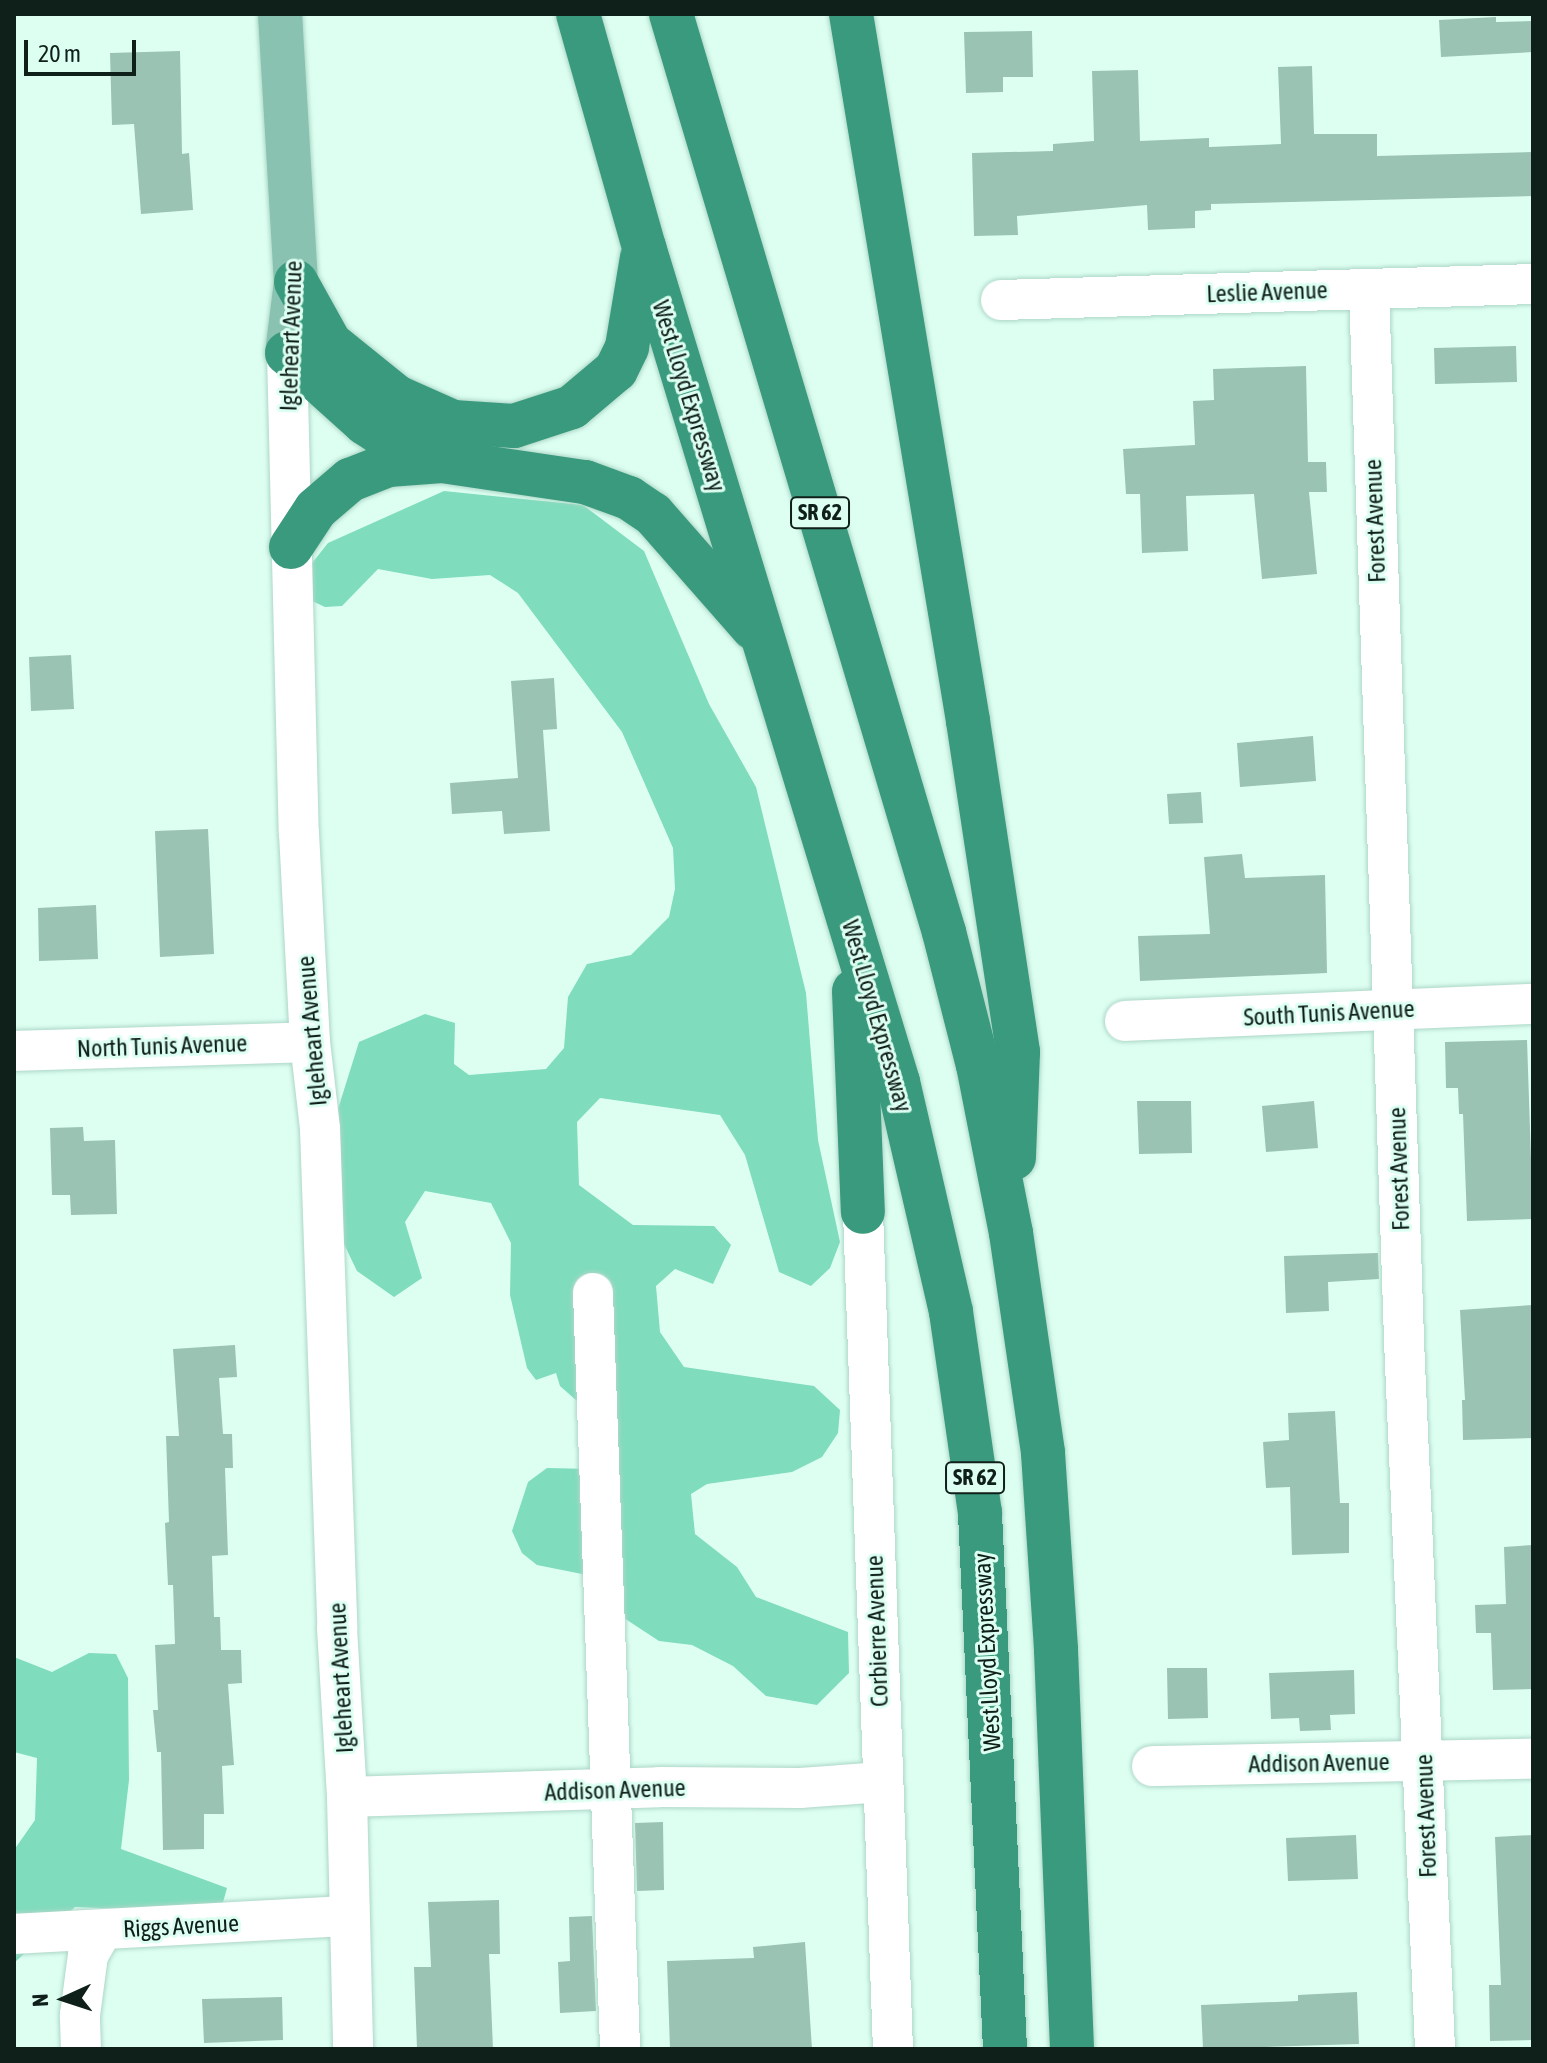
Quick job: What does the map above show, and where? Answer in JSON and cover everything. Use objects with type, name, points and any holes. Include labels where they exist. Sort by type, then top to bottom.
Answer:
[{"type":"highway","name":"West Lloyd Expressway","points":[[578,14],[644,247],[898,1082],[951,1312],[980,1513],[1005,2049]]},
{"type":"highway","name":"SR 62","points":[[671,14],[944,932],[978,1065],[1011,1233],[1043,1453],[1056,1650],[1072,2049]]},
{"type":"highway","points":[[851,14],[968,721],[1018,1052],[1011,1233]]},
{"type":"highway","points":[[296,282],[330,343],[397,397],[420,410],[453,422],[514,426],[572,407],[616,370],[627,347],[644,247]]},
{"type":"highway","points":[[287,353],[365,423],[388,438],[442,461]]},
{"type":"highway","points":[[291,547],[316,509],[350,480],[388,465],[442,461],[585,482],[629,498],[653,514],[762,639]]},
{"type":"highway","points":[[850,921],[863,1212]]},
{"type":"main road","name":"Igleheart Avenue","points":[[280,14],[296,282],[287,353]]},
{"type":"street","name":"Leslie Avenue","points":[[1001,300],[1533,284]]},
{"type":"street","name":"Forest Avenue","points":[[1369,289],[1435,2049]]},
{"type":"street","name":"Igleheart Avenue","points":[[287,353],[291,547],[310,1042],[320,1129],[337,1628],[347,1797],[353,2049]]},
{"type":"street","name":"South Tunis Avenue","points":[[1125,1021],[1533,1004]]},
{"type":"street","name":"North Tunis Avenue","points":[[14,1051],[310,1042]]},
{"type":"street","name":"Corbierre Avenue","points":[[863,1212],[893,2049]]},
{"type":"street","points":[[593,1293],[620,2049]]},
{"type":"street","name":"Addison Avenue","points":[[1152,1766],[1533,1759]]},
{"type":"street","name":"Addison Avenue","points":[[347,1797],[610,1789],[800,1788],[883,1782]]},
{"type":"street","name":"Riggs Avenue","points":[[14,1934],[349,1916]]},
{"type":"street","points":[[81,2049],[80,2015],[88,1955],[102,1931]]},
{"type":"green space","points":[[444,491],[583,505],[644,551],[709,704],[756,787],[806,993],[818,1140],[840,1242],[830,1268],[811,1286],[779,1272],[745,1155],[720,1115],[600,1098],[577,1122],[579,1185],[633,1225],[714,1226],[731,1245],[713,1284],[675,1269],[656,1286],[660,1332],[684,1367],[814,1386],[840,1410],[838,1433],[822,1457],[792,1472],[707,1484],[691,1494],[695,1534],[737,1567],[756,1597],[848,1632],[849,1673],[817,1705],[766,1696],[733,1666],[692,1645],[659,1641],[624,1618],[607,1579],[537,1565],[522,1553],[512,1531],[528,1482],[547,1468],[592,1469],[619,1438],[560,1386],[556,1373],[536,1380],[527,1368],[510,1295],[511,1243],[491,1203],[425,1191],[405,1222],[422,1278],[394,1297],[357,1271],[343,1242],[338,1109],[359,1042],[425,1014],[455,1023],[454,1064],[469,1075],[546,1069],[564,1048],[568,997],[587,964],[631,955],[669,917],[675,889],[673,848],[622,732],[518,593],[490,575],[432,579],[378,569],[342,606],[325,607],[310,600],[305,572],[328,543]]},
{"type":"green space","points":[[89,1653],[116,1654],[128,1678],[129,1780],[121,1849],[227,1888],[220,1913],[75,1907],[14,1963],[14,1850],[35,1820],[37,1758],[14,1752],[14,1657],[52,1672]]},
{"type":"building","points":[[1496,17],[1496,22],[1533,21],[1533,52],[1441,57],[1439,20]]},
{"type":"building","points":[[1032,31],[1033,77],[1003,77],[1003,92],[966,93],[964,32]]},
{"type":"building","points":[[180,51],[182,154],[189,153],[193,210],[141,214],[134,124],[112,125],[110,53]]},
{"type":"building","points":[[1312,66],[1314,134],[1377,134],[1377,156],[1533,152],[1533,196],[1211,204],[1211,210],[1195,211],[1195,228],[1148,230],[1147,205],[1017,216],[1018,235],[974,236],[972,153],[1053,151],[1053,144],[1094,141],[1092,71],[1138,70],[1140,141],[1209,138],[1209,147],[1281,144],[1278,67]]},
{"type":"building","points":[[1516,346],[1517,382],[1435,384],[1434,348]]},
{"type":"building","points":[[1306,366],[1308,462],[1326,462],[1327,492],[1309,492],[1317,574],[1262,579],[1254,494],[1186,496],[1188,551],[1142,553],[1140,494],[1126,494],[1123,449],[1195,445],[1193,401],[1214,400],[1213,369]]},
{"type":"building","points":[[71,655],[74,709],[31,711],[29,657]]},
{"type":"building","points":[[554,678],[557,729],[543,730],[550,831],[504,834],[502,811],[452,814],[450,783],[518,778],[511,681]]},
{"type":"building","points":[[1313,736],[1316,781],[1240,787],[1237,743]]},
{"type":"building","points":[[1201,792],[1203,823],[1169,824],[1167,794]]},
{"type":"building","points":[[208,829],[214,954],[160,957],[155,831]]},
{"type":"building","points":[[1242,854],[1245,878],[1325,875],[1327,973],[1140,981],[1138,936],[1210,934],[1204,857]]},
{"type":"building","points":[[96,905],[98,959],[39,961],[38,908]]},
{"type":"building","points":[[1527,1040],[1533,1219],[1467,1221],[1463,1114],[1459,1114],[1458,1088],[1446,1088],[1445,1042]]},
{"type":"building","points":[[1137,1101],[1191,1101],[1192,1153],[1139,1154]]},
{"type":"building","points":[[1314,1101],[1318,1148],[1266,1152],[1262,1106]]},
{"type":"building","points":[[83,1127],[84,1141],[115,1140],[117,1214],[71,1215],[70,1195],[52,1195],[50,1128]]},
{"type":"building","points":[[1378,1253],[1379,1279],[1328,1282],[1329,1311],[1286,1313],[1284,1256]]},
{"type":"building","points":[[1533,1305],[1533,1438],[1463,1440],[1462,1400],[1465,1400],[1460,1310]]},
{"type":"building","points":[[235,1345],[237,1377],[219,1378],[223,1434],[232,1434],[233,1468],[225,1468],[228,1555],[212,1556],[214,1617],[220,1617],[221,1650],[241,1650],[242,1683],[228,1684],[234,1765],[222,1766],[224,1814],[204,1814],[204,1849],[163,1850],[161,1752],[157,1752],[153,1710],[158,1710],[155,1645],[175,1644],[173,1585],[168,1585],[165,1523],[169,1522],[166,1436],[179,1436],[173,1349]]},
{"type":"building","points":[[1335,1411],[1340,1503],[1349,1503],[1349,1553],[1292,1555],[1290,1487],[1266,1488],[1263,1442],[1289,1440],[1288,1413]]},
{"type":"building","points":[[1533,1545],[1533,1689],[1493,1690],[1491,1633],[1476,1633],[1475,1605],[1506,1604],[1504,1547]]},
{"type":"building","points":[[1167,1668],[1207,1668],[1208,1718],[1168,1719]]},
{"type":"building","points":[[1354,1670],[1355,1714],[1330,1715],[1331,1730],[1300,1731],[1299,1718],[1271,1719],[1269,1673]]},
{"type":"building","points":[[663,1822],[664,1890],[637,1891],[635,1823]]},
{"type":"building","points":[[1356,1835],[1358,1879],[1288,1881],[1286,1838]]},
{"type":"building","points":[[1533,1835],[1533,2040],[1490,2041],[1489,1985],[1501,1985],[1495,1837]]},
{"type":"building","points":[[499,1900],[500,1954],[489,1954],[493,2049],[417,2049],[414,1967],[431,1967],[428,1902]]},
{"type":"building","points":[[592,1916],[596,2011],[560,2013],[558,1962],[570,1961],[569,1917]]},
{"type":"building","points":[[805,1942],[812,2049],[670,2049],[667,1961],[754,1958],[753,1947]]},
{"type":"building","points":[[1357,1992],[1359,2044],[1203,2049],[1201,2005],[1298,2001],[1298,1995]]},
{"type":"building","points":[[282,1997],[283,2040],[204,2043],[202,1999]]}]
